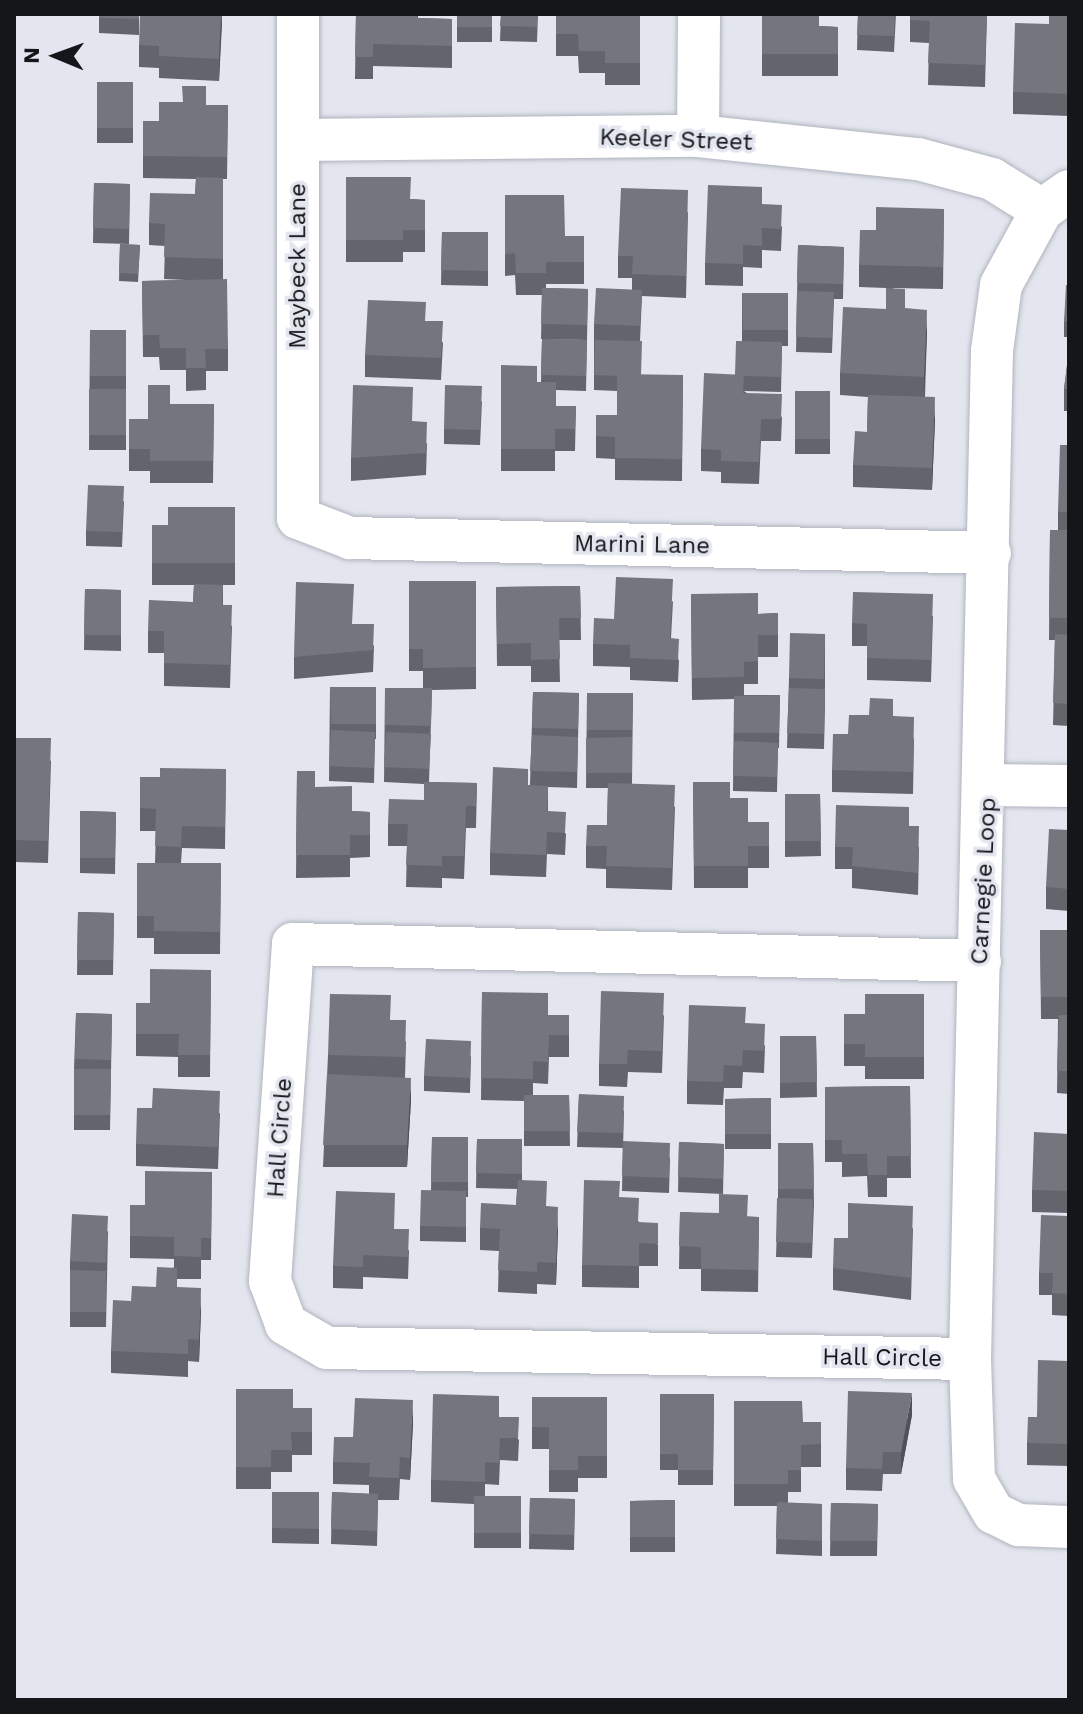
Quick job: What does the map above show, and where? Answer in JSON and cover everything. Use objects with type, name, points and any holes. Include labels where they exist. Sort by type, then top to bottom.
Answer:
[{"type":"street","name":"Maybeck Lane","points":[[298,14],[298,518]]},
{"type":"street","points":[[698,136],[699,14]]},
{"type":"street","name":"Keeler Street","points":[[299,140],[698,136],[918,159],[1055,200]]},
{"type":"street","name":"Carnegie Loop","points":[[1055,200],[1001,285],[992,351],[988,785],[980,961],[970,1359],[974,1479],[994,1513],[1019,1525],[1069,1527]]},
{"type":"street","name":"Marini Lane","points":[[298,518],[350,538],[990,553]]},
{"type":"street","points":[[988,785],[1069,786]]},
{"type":"street","name":"Hall Circle","points":[[970,1359],[327,1348],[286,1324],[270,1281],[293,944],[980,961]]},
{"type":"building","points":[[99,14],[139,14],[139,19],[99,18]]},
{"type":"building","points":[[140,14],[221,14],[219,59],[159,56],[159,46],[139,45]]},
{"type":"building","points":[[356,14],[417,14],[417,18],[452,19],[452,46],[373,44],[373,57],[355,57]]},
{"type":"building","points":[[457,14],[492,14],[492,27],[457,27]]},
{"type":"building","points":[[501,14],[537,14],[537,27],[500,26]]},
{"type":"building","points":[[556,14],[640,14],[640,63],[605,63],[605,51],[579,51],[578,34],[556,34]]},
{"type":"building","points":[[762,14],[819,14],[819,26],[838,27],[838,54],[762,54]]},
{"type":"building","points":[[858,14],[895,14],[894,36],[857,35]]},
{"type":"building","points":[[910,14],[987,14],[985,65],[928,63],[930,21],[910,20]]},
{"type":"building","points":[[1049,14],[1069,14],[1069,94],[1013,92],[1015,23],[1049,24]]},
{"type":"building","points":[[97,82],[133,82],[133,128],[97,128]]},
{"type":"building","points":[[182,86],[206,86],[206,105],[228,105],[227,157],[143,156],[143,121],[159,121],[159,102],[183,102]]},
{"type":"building","points":[[196,177],[223,178],[223,259],[164,257],[165,224],[149,223],[150,193],[195,194]]},
{"type":"building","points":[[346,177],[411,177],[410,199],[425,200],[425,230],[403,230],[403,240],[346,240]]},
{"type":"building","points":[[94,183],[130,184],[129,229],[93,228]]},
{"type":"building","points":[[708,185],[762,187],[762,204],[782,205],[781,229],[762,228],[762,246],[743,245],[743,264],[705,263]]},
{"type":"building","points":[[621,188],[688,190],[686,276],[632,274],[633,256],[618,256]]},
{"type":"building","points":[[505,195],[564,195],[565,236],[584,236],[584,262],[546,262],[546,273],[516,273],[515,253],[505,254]]},
{"type":"building","points":[[876,207],[944,209],[943,267],[859,265],[860,230],[876,230]]},
{"type":"building","points":[[442,232],[488,232],[488,271],[441,270]]},
{"type":"building","points":[[120,244],[140,245],[138,274],[119,273]]},
{"type":"building","points":[[798,245],[844,247],[843,284],[797,283]]},
{"type":"building","points":[[227,279],[228,349],[205,349],[206,368],[186,368],[186,348],[160,348],[159,335],[143,335],[142,281]]},
{"type":"building","points":[[1066,285],[1069,285],[1069,322],[1064,322]]},
{"type":"building","points":[[542,288],[588,289],[587,325],[541,324]]},
{"type":"building","points":[[596,288],[642,290],[640,326],[594,324]]},
{"type":"building","points":[[886,288],[905,289],[905,308],[927,310],[924,377],[840,373],[843,307],[886,309]]},
{"type":"building","points":[[797,291],[834,292],[832,338],[796,337]]},
{"type":"building","points":[[742,293],[788,293],[788,330],[743,330]]},
{"type":"building","points":[[368,300],[426,302],[425,321],[443,321],[441,358],[365,355]]},
{"type":"building","points":[[90,330],[126,330],[126,376],[90,376]]},
{"type":"building","points":[[542,339],[587,340],[586,376],[541,375]]},
{"type":"building","points":[[595,340],[642,341],[641,375],[594,375]]},
{"type":"building","points":[[736,341],[782,342],[781,377],[735,375]]},
{"type":"building","points":[[1069,350],[1069,389],[1064,389]]},
{"type":"building","points":[[501,365],[537,366],[537,382],[556,382],[556,406],[576,406],[575,429],[555,429],[555,449],[501,449]]},
{"type":"building","points":[[704,373],[744,375],[743,393],[782,394],[781,419],[761,419],[759,462],[721,461],[721,450],[701,449]]},
{"type":"building","points":[[617,374],[683,375],[682,459],[615,458],[615,437],[596,436],[596,415],[617,415]]},
{"type":"building","points":[[148,385],[170,385],[170,404],[214,404],[213,461],[150,461],[150,449],[129,449],[129,419],[148,419]]},
{"type":"building","points":[[353,385],[413,387],[412,421],[427,422],[426,453],[351,458]]},
{"type":"building","points":[[445,385],[482,386],[480,430],[444,429]]},
{"type":"building","points":[[89,389],[126,389],[126,435],[89,435]]},
{"type":"building","points":[[795,391],[830,391],[830,439],[795,439]]},
{"type":"building","points":[[868,395],[935,397],[932,468],[853,465],[855,431],[867,432]]},
{"type":"building","points":[[1060,445],[1069,445],[1069,512],[1058,512]]},
{"type":"building","points":[[88,485],[124,486],[122,532],[86,531]]},
{"type":"building","points":[[168,507],[235,507],[235,563],[152,563],[152,525],[168,525]]},
{"type":"building","points":[[1050,530],[1069,530],[1069,618],[1049,618]]},
{"type":"building","points":[[616,577],[673,579],[670,638],[679,639],[678,660],[630,658],[630,645],[593,644],[594,618],[614,619]]},
{"type":"building","points":[[409,581],[476,581],[476,667],[423,668],[423,649],[409,649]]},
{"type":"building","points":[[296,582],[354,584],[352,624],[374,624],[373,650],[294,657]]},
{"type":"building","points":[[194,584],[223,585],[222,605],[232,605],[230,665],[164,663],[164,631],[148,631],[149,600],[193,602]]},
{"type":"building","points":[[580,586],[581,618],[559,618],[560,659],[531,660],[531,643],[497,644],[496,587]]},
{"type":"building","points":[[85,589],[121,590],[121,635],[84,635]]},
{"type":"building","points":[[853,592],[933,594],[931,660],[867,658],[867,624],[852,623]]},
{"type":"building","points":[[758,593],[758,614],[778,613],[778,635],[758,635],[758,661],[744,662],[744,677],[692,678],[691,594]]},
{"type":"building","points":[[790,633],[825,634],[824,679],[789,678]]},
{"type":"building","points":[[1055,634],[1069,635],[1069,704],[1053,703]]},
{"type":"building","points":[[330,687],[376,687],[376,724],[331,724]]},
{"type":"building","points":[[385,688],[432,688],[431,726],[385,725]]},
{"type":"building","points":[[789,688],[825,689],[824,734],[787,733]]},
{"type":"building","points":[[533,692],[579,693],[578,729],[532,728]]},
{"type":"building","points":[[587,693],[633,693],[632,730],[587,730]]},
{"type":"building","points":[[780,695],[779,733],[734,733],[734,696]]},
{"type":"building","points":[[870,698],[893,699],[893,716],[914,717],[913,772],[832,770],[833,734],[848,734],[849,715],[869,715]]},
{"type":"building","points":[[331,730],[375,732],[374,768],[329,766]]},
{"type":"building","points":[[386,732],[431,734],[429,769],[384,767]]},
{"type":"building","points":[[532,735],[578,737],[577,772],[530,771]]},
{"type":"building","points":[[632,737],[632,773],[586,773],[586,738]]},
{"type":"building","points":[[14,738],[51,738],[48,841],[14,840]]},
{"type":"building","points":[[734,741],[778,743],[777,777],[733,776]]},
{"type":"building","points":[[493,767],[528,769],[528,785],[548,786],[547,811],[566,812],[565,833],[547,832],[546,855],[490,853]]},
{"type":"building","points":[[160,768],[226,769],[225,827],[182,826],[181,847],[155,846],[156,809],[140,808],[140,777],[160,777]]},
{"type":"building","points":[[297,771],[315,771],[315,787],[352,786],[352,811],[370,812],[370,835],[350,835],[350,855],[296,855]]},
{"type":"building","points":[[424,782],[477,783],[476,806],[466,806],[464,856],[442,856],[442,866],[406,865],[408,824],[388,824],[389,799],[424,800]]},
{"type":"building","points":[[693,782],[730,782],[730,798],[748,798],[748,822],[769,822],[769,846],[748,846],[748,866],[694,866]]},
{"type":"building","points":[[608,783],[675,785],[672,868],[606,866],[607,846],[586,846],[587,825],[607,825]]},
{"type":"building","points":[[785,794],[820,794],[821,841],[785,841]]},
{"type":"building","points":[[836,805],[909,807],[909,826],[919,826],[918,873],[852,866],[853,847],[835,847]]},
{"type":"building","points":[[80,811],[116,812],[115,858],[80,858]]},
{"type":"building","points":[[1049,829],[1069,830],[1069,889],[1046,887]]},
{"type":"building","points":[[137,863],[221,863],[220,932],[154,931],[154,916],[137,916]]},
{"type":"building","points":[[78,912],[114,913],[113,960],[77,960]]},
{"type":"building","points":[[1040,930],[1069,930],[1069,997],[1041,997]]},
{"type":"building","points":[[150,969],[211,970],[210,1055],[178,1055],[179,1034],[136,1034],[136,1003],[150,1003]]},
{"type":"building","points":[[601,991],[664,993],[662,1051],[628,1050],[627,1064],[599,1064]]},
{"type":"building","points":[[482,992],[548,993],[548,1015],[569,1015],[569,1035],[549,1035],[548,1062],[533,1061],[533,1079],[481,1078]]},
{"type":"building","points":[[330,994],[391,995],[390,1020],[406,1020],[405,1057],[328,1055]]},
{"type":"building","points":[[865,994],[924,994],[924,1057],[865,1057],[865,1044],[844,1044],[844,1014],[865,1014]]},
{"type":"building","points":[[689,1005],[746,1007],[745,1023],[765,1024],[764,1051],[743,1050],[742,1066],[724,1065],[723,1082],[687,1081]]},
{"type":"building","points":[[76,1013],[112,1014],[111,1060],[75,1059]]},
{"type":"building","points":[[1059,1015],[1069,1015],[1069,1071],[1057,1071]]},
{"type":"building","points":[[780,1036],[816,1036],[817,1082],[780,1083]]},
{"type":"building","points":[[426,1039],[471,1041],[470,1078],[424,1076]]},
{"type":"building","points":[[74,1069],[111,1069],[110,1115],[74,1115]]},
{"type":"building","points":[[327,1074],[411,1078],[407,1145],[323,1145]]},
{"type":"building","points":[[910,1086],[911,1156],[887,1156],[887,1175],[868,1175],[867,1154],[842,1154],[842,1140],[825,1140],[825,1087]]},
{"type":"building","points":[[153,1088],[220,1091],[218,1147],[136,1144],[137,1108],[152,1108]]},
{"type":"building","points":[[579,1094],[624,1096],[623,1133],[577,1132]]},
{"type":"building","points":[[524,1095],[569,1095],[570,1131],[524,1131]]},
{"type":"building","points":[[771,1098],[771,1134],[725,1134],[725,1099]]},
{"type":"building","points":[[1034,1132],[1069,1134],[1069,1191],[1032,1190]]},
{"type":"building","points":[[432,1137],[468,1137],[468,1182],[431,1182]]},
{"type":"building","points":[[477,1139],[522,1139],[522,1174],[476,1173]]},
{"type":"building","points":[[623,1141],[670,1143],[669,1178],[622,1176]]},
{"type":"building","points":[[679,1142],[724,1144],[723,1179],[678,1177]]},
{"type":"building","points":[[778,1143],[813,1143],[814,1189],[778,1189]]},
{"type":"building","points":[[145,1171],[212,1172],[211,1238],[201,1238],[201,1257],[174,1256],[174,1237],[130,1236],[130,1205],[145,1205]]},
{"type":"building","points":[[518,1180],[547,1181],[546,1206],[558,1207],[556,1263],[537,1262],[537,1272],[498,1270],[500,1229],[480,1228],[481,1203],[516,1205]]},
{"type":"building","points":[[584,1180],[620,1181],[619,1197],[639,1198],[638,1222],[658,1223],[658,1244],[639,1243],[639,1266],[582,1265]]},
{"type":"building","points":[[421,1190],[466,1191],[466,1227],[420,1226]]},
{"type":"building","points":[[336,1191],[395,1193],[394,1229],[409,1229],[408,1257],[363,1255],[363,1267],[333,1266]]},
{"type":"building","points":[[719,1194],[748,1195],[747,1217],[759,1217],[758,1270],[701,1269],[701,1247],[679,1246],[680,1212],[719,1213]]},
{"type":"building","points":[[777,1198],[813,1199],[812,1243],[776,1242]]},
{"type":"building","points":[[848,1203],[913,1206],[911,1278],[833,1268],[834,1238],[848,1238]]},
{"type":"building","points":[[72,1214],[108,1216],[106,1263],[70,1261]]},
{"type":"building","points":[[1041,1215],[1069,1216],[1069,1294],[1052,1293],[1053,1273],[1039,1273]]},
{"type":"building","points":[[157,1267],[177,1268],[177,1287],[201,1288],[199,1340],[188,1339],[188,1354],[111,1351],[113,1300],[131,1301],[132,1286],[156,1287]]},
{"type":"building","points":[[70,1270],[106,1271],[106,1312],[70,1312]]},
{"type":"building","points":[[1038,1360],[1068,1361],[1069,1444],[1027,1443],[1028,1417],[1037,1417]]},
{"type":"building","points":[[236,1389],[293,1389],[293,1408],[312,1408],[312,1432],[291,1432],[292,1450],[271,1450],[271,1467],[236,1467]]},
{"type":"building","points":[[848,1391],[912,1393],[901,1452],[883,1452],[882,1469],[846,1468]]},
{"type":"building","points":[[433,1394],[499,1396],[499,1417],[519,1417],[518,1438],[500,1438],[499,1463],[485,1462],[485,1482],[431,1480]]},
{"type":"building","points":[[660,1394],[714,1394],[713,1470],[678,1470],[678,1454],[660,1454]]},
{"type":"building","points":[[532,1397],[607,1397],[607,1456],[578,1456],[578,1470],[549,1470],[549,1427],[532,1427]]},
{"type":"building","points":[[355,1398],[413,1400],[410,1458],[400,1457],[399,1478],[369,1477],[370,1463],[333,1462],[334,1437],[353,1437]]},
{"type":"building","points":[[734,1401],[802,1401],[803,1422],[821,1422],[821,1444],[801,1445],[801,1470],[788,1470],[788,1484],[734,1484]]},
{"type":"building","points":[[272,1492],[319,1492],[319,1529],[272,1528]]},
{"type":"building","points":[[332,1492],[378,1494],[377,1531],[331,1529]]},
{"type":"building","points":[[474,1496],[521,1496],[521,1533],[474,1533]]},
{"type":"building","points":[[530,1498],[575,1499],[574,1535],[529,1534]]},
{"type":"building","points":[[675,1500],[675,1537],[630,1537],[630,1501]]},
{"type":"building","points":[[777,1502],[822,1504],[822,1541],[776,1539]]},
{"type":"building","points":[[831,1503],[878,1504],[877,1541],[830,1541]]}]
